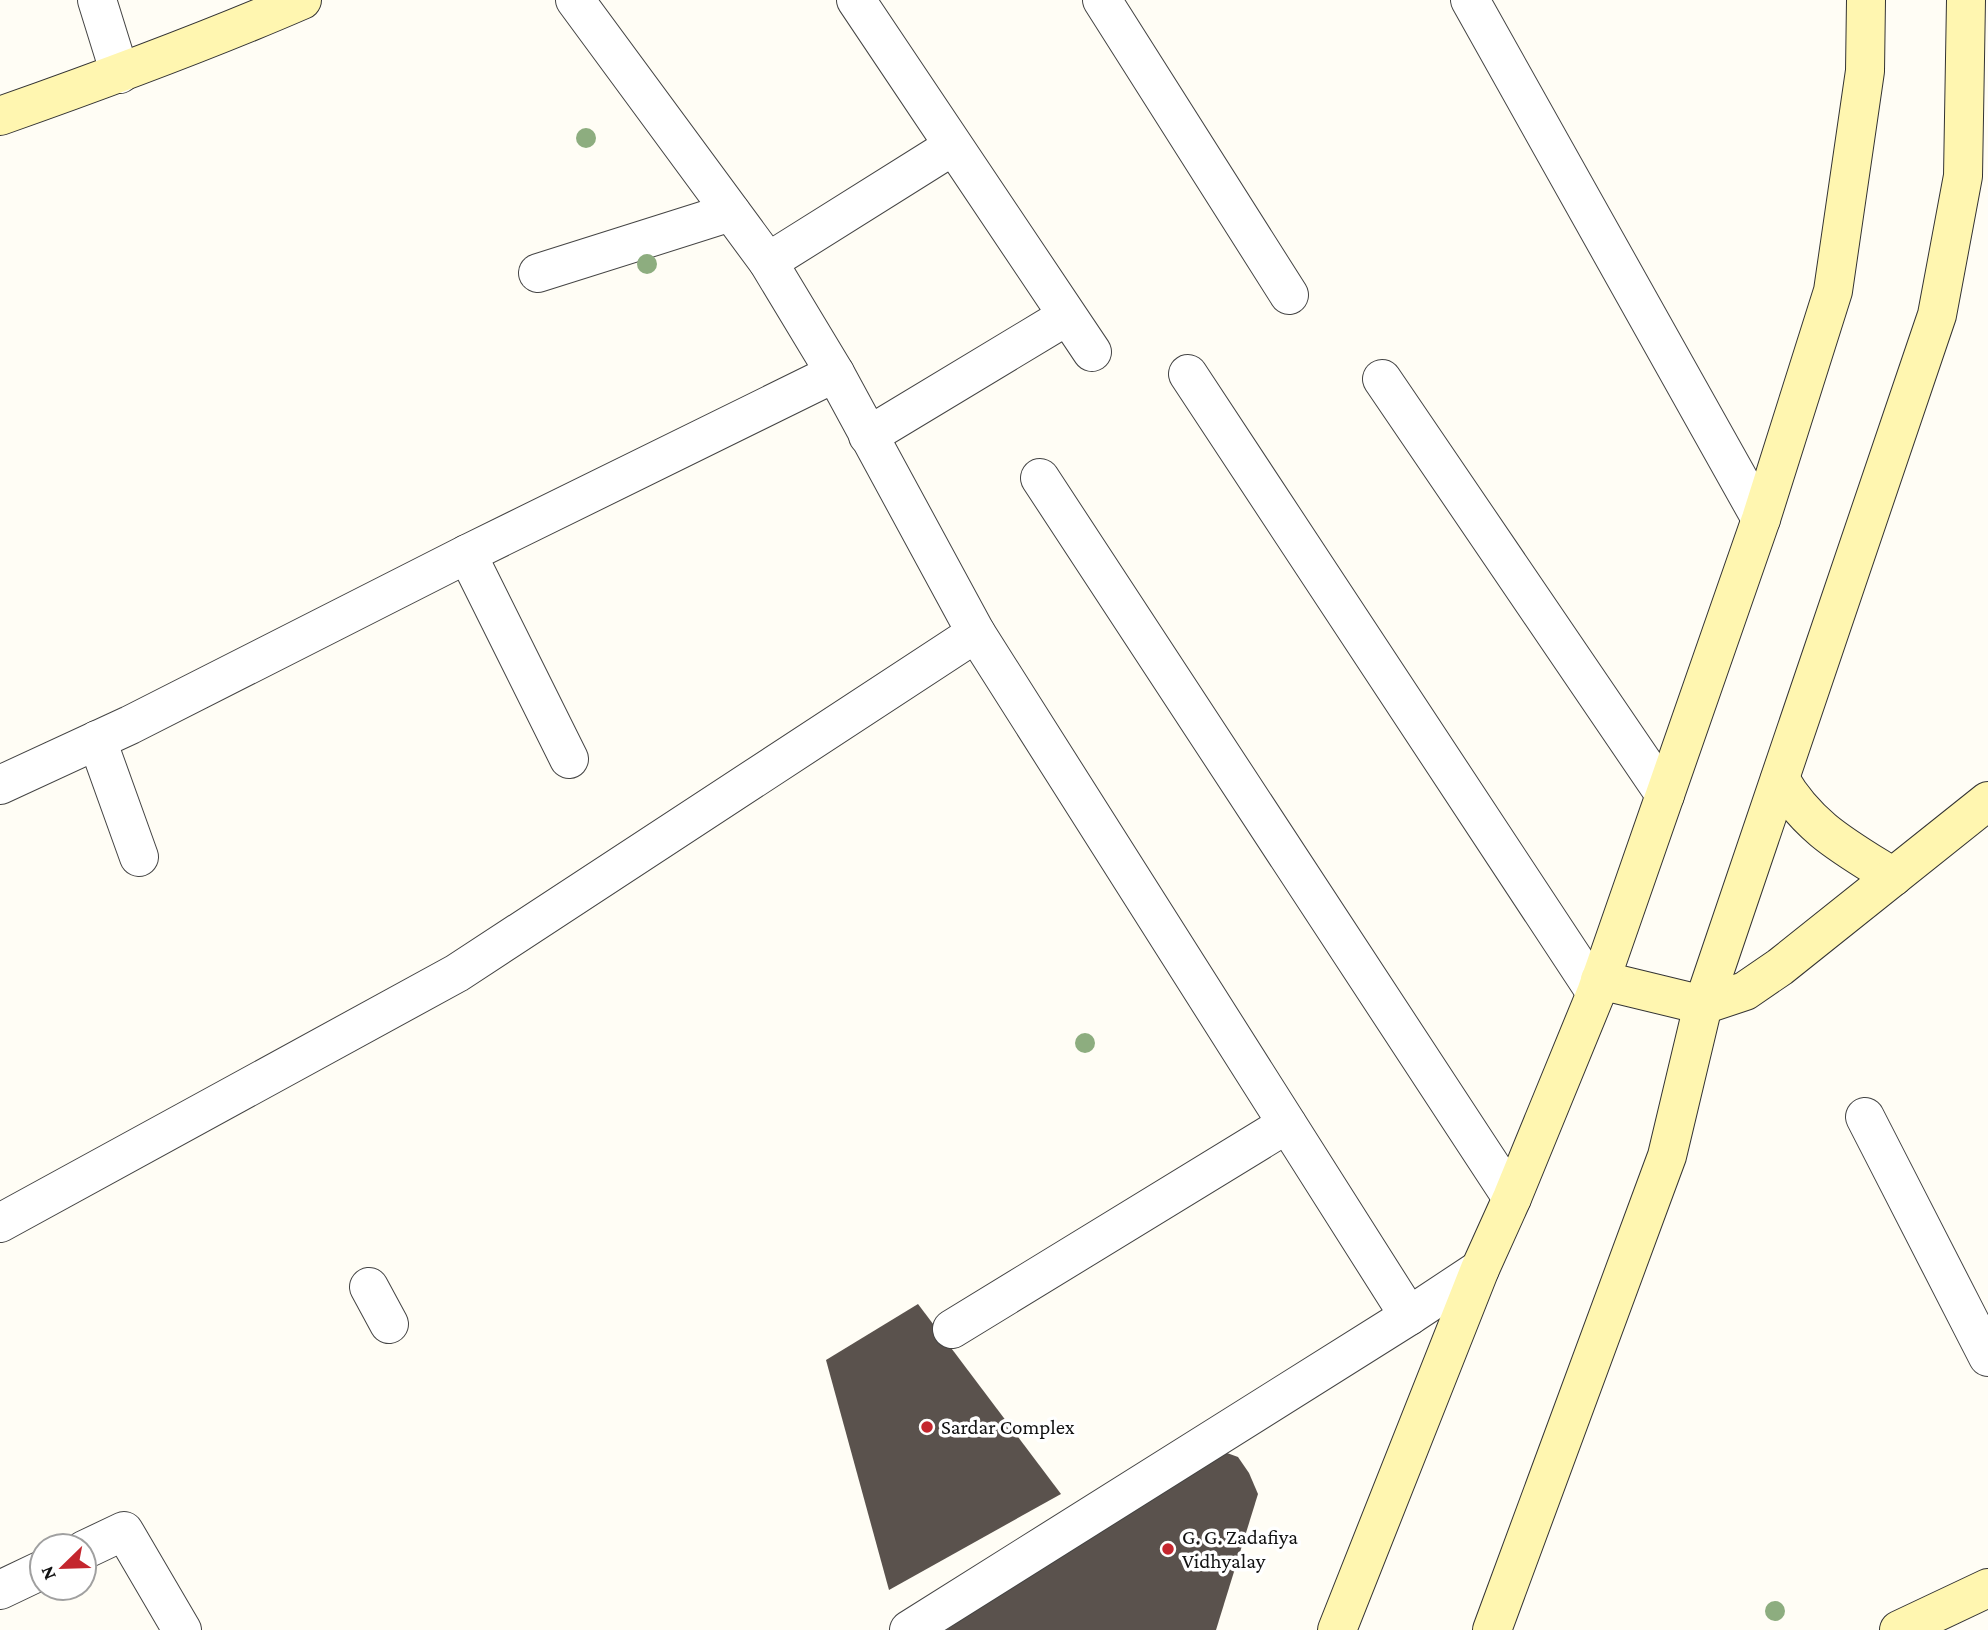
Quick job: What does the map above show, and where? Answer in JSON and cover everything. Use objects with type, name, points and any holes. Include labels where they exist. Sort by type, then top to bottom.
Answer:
[{"type":"main road","points":[[0,116],[120,74],[302,0]]},
{"type":"main road","points":[[1337,1630],[1480,1269],[1512,1198],[1598,987],[1761,519],[1833,291],[1865,71],[1866,0]]},
{"type":"main road","points":[[1492,1630],[1667,1156],[1703,1005],[1937,315],[1963,176],[1966,0]]},
{"type":"main road","points":[[1780,779],[1793,802],[1813,823],[1892,877]]},
{"type":"main road","points":[[1598,987],[1703,1005],[1745,991],[1780,967],[1988,801]]},
{"type":"main road","points":[[1899,1630],[1988,1588]]},
{"type":"street","points":[[97,0],[120,74]]},
{"type":"street","points":[[575,0],[768,262],[835,373],[976,633],[1409,1316]]},
{"type":"street","points":[[856,0],[1092,352]]},
{"type":"street","points":[[1102,0],[1289,295]]},
{"type":"street","points":[[1470,0],[1761,519]]},
{"type":"street","points":[[768,262],[953,146]]},
{"type":"street","points":[[538,273],[731,212]]},
{"type":"street","points":[[869,436],[1067,316]]},
{"type":"street","points":[[0,785],[97,740],[835,373]]},
{"type":"street","points":[[1188,374],[1598,987]]},
{"type":"street","points":[[1382,379],[1665,795]]},
{"type":"street","points":[[1040,478],[1512,1198]]},
{"type":"street","points":[[467,554],[569,759]]},
{"type":"street","points":[[0,1223],[457,973],[976,633]]},
{"type":"street","points":[[97,740],[139,857]]},
{"type":"street","points":[[1865,1117],[1988,1357]]},
{"type":"street","points":[[952,1329],[1287,1124]]},
{"type":"street","points":[[909,1630],[1480,1269]]},
{"type":"street","points":[[369,1287],[389,1324]]},
{"type":"street","points":[[98,1543],[124,1531],[182,1630]]},
{"type":"street","points":[[0,1590],[28,1577]]},
{"type":"building","name":"Sardar Complex","points":[[918,1304],[1061,1494],[889,1590],[826,1360]]},
{"type":"building","name":"G. G. Zadafiya Vidhyalay","points":[[1208,1452],[1227,1453],[1238,1457],[1258,1494],[1216,1630],[946,1630]]},
{"type":"place","name":"Sardar Complex","points":[[927,1427]]},
{"type":"place","name":"G. G. Zadafiya Vidhyalay","points":[[1168,1549]]}]
